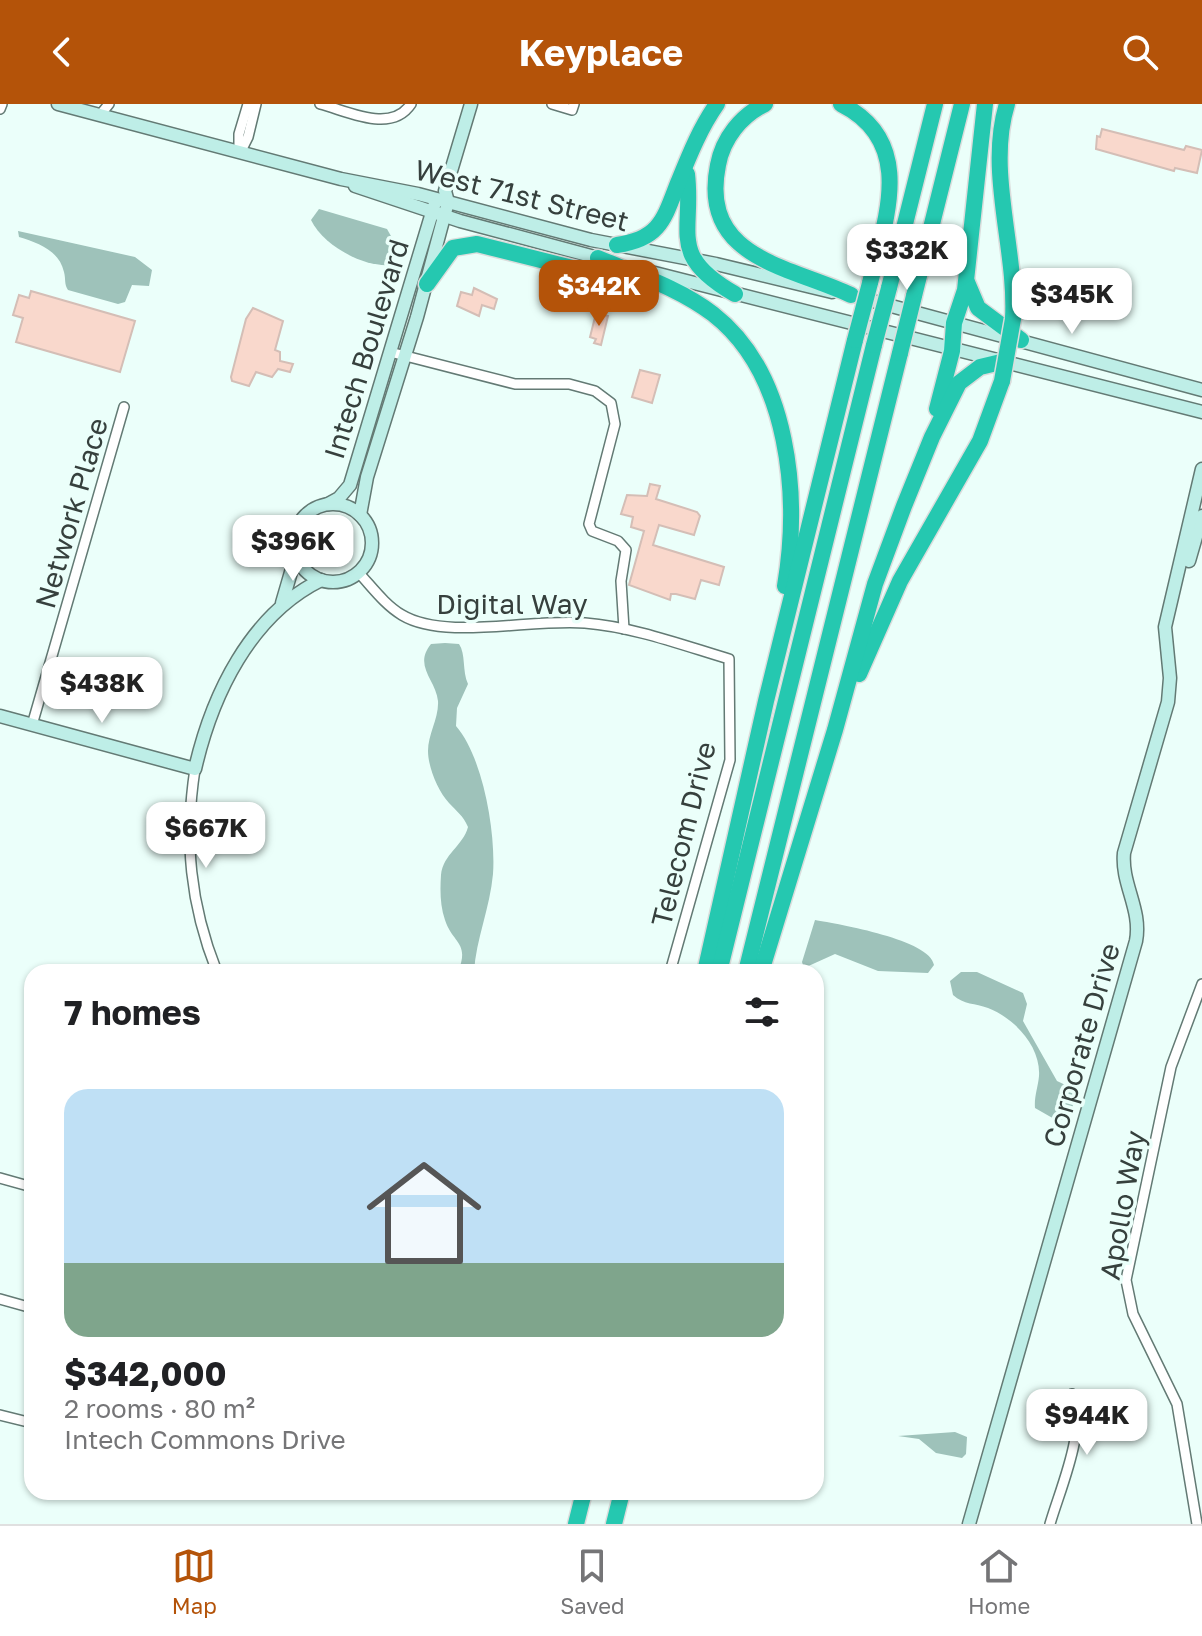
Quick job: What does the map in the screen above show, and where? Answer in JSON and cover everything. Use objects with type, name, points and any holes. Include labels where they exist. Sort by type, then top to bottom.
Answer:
[{"type":"highway","points":[[617,245],[640,240],[657,228],[667,215],[692,149],[717,104]]},
{"type":"highway","points":[[765,104],[734,128],[719,158],[716,192],[726,226],[756,258],[818,279],[851,295]]},
{"type":"highway","points":[[707,964],[766,701],[888,208],[891,173],[885,151],[874,131],[858,114],[841,104]]},
{"type":"highway","points":[[721,964],[935,104]]},
{"type":"highway","points":[[748,964],[962,104]]},
{"type":"highway","points":[[932,437],[952,351],[954,323],[967,276],[985,104]]},
{"type":"highway","points":[[835,730],[900,581],[980,441],[1002,381],[1013,319],[1014,271],[999,149],[1007,104]]},
{"type":"highway","points":[[686,168],[686,228],[695,260],[714,282],[735,294]]},
{"type":"highway","points":[[427,284],[442,260],[458,245],[503,248],[651,288],[679,299],[719,327],[748,355]]},
{"type":"highway","points":[[598,258],[693,300],[726,326],[748,355],[779,420],[789,472],[791,534],[766,701]]},
{"type":"highway","points":[[967,276],[969,291],[978,308],[1021,340]]},
{"type":"highway","points":[[763,964],[835,730],[875,584],[932,437],[959,383],[980,367],[1001,362]]},
{"type":"highway","points":[[576,1524],[582,1500]]},
{"type":"highway","points":[[614,1524],[620,1500]]},
{"type":"street","name":"West 71st Street","points":[[58,104],[99,110],[240,153],[441,204],[851,295],[1202,390]]},
{"type":"street","points":[[99,110],[109,104]]},
{"type":"street","points":[[240,153],[239,134],[248,104]]},
{"type":"street","points":[[240,153],[256,104]]},
{"type":"street","points":[[320,104],[382,120],[404,113],[411,104]]},
{"type":"street","points":[[441,204],[471,104]]},
{"type":"street","points":[[552,104],[572,110],[574,104]]},
{"type":"street","name":"West 71st Street","points":[[441,204],[598,258],[952,351],[1202,412]]},
{"type":"street","name":"Intech Boulevard","points":[[360,515],[367,477],[427,284],[441,204]]},
{"type":"street","name":"Intech Boulevard","points":[[328,504],[339,498],[350,485],[390,352],[441,204]]},
{"type":"street","points":[[390,352],[515,384],[569,384],[595,391],[608,399],[615,421],[589,524],[592,531],[618,541],[626,550],[621,581],[624,629]]},
{"type":"street","name":"Network Place","points":[[32,725],[124,407]]},
{"type":"street","name":"Corporate Drive","points":[[969,1524],[1137,938],[1137,913],[1124,858],[1168,702],[1170,678],[1165,627],[1202,469]]},
{"type":"street","points":[[282,603],[296,555],[294,538],[299,523],[313,509],[328,504],[346,506],[368,525],[372,543],[368,560],[358,572],[339,581],[321,580],[306,571],[296,555]]},
{"type":"street","name":"Corporate Drive","points":[[1179,577],[1186,570],[1202,516]]},
{"type":"street","name":"Digital Way","points":[[358,572],[395,609],[425,625],[448,628],[558,622],[624,629],[729,659]]},
{"type":"street","points":[[214,964],[199,919],[190,872],[188,818],[195,769],[207,724],[228,676],[251,640],[282,603],[321,580]]},
{"type":"street","name":"Telecom Drive","points":[[672,964],[730,760],[729,659]]},
{"type":"street","points":[[0,716],[195,769]]},
{"type":"street","name":"Apollo Way","points":[[1197,1524],[1177,1404],[1133,1314],[1126,1280],[1171,1067],[1202,984]]},
{"type":"street","points":[[0,1178],[24,1185]]},
{"type":"street","points":[[0,1299],[24,1306]]},
{"type":"street","points":[[1050,1524],[1078,1427],[1078,1409],[1072,1394]]},
{"type":"street","points":[[0,1415],[24,1421]]},
{"type":"shaded area","points":[[319,209],[387,229],[396,245],[390,265],[356,258],[334,246],[311,220]]},
{"type":"shaded area","points":[[18,231],[135,257],[152,270],[149,286],[132,285],[125,302],[118,304],[68,290],[58,258],[40,245],[19,237]]},
{"type":"shaded area","points":[[431,644],[459,644],[463,653],[468,684],[457,708],[456,726],[474,756],[490,817],[493,874],[475,964],[460,964],[461,949],[448,928],[442,909],[443,868],[468,827],[441,792],[428,757],[438,701],[424,659]]},
{"type":"shaded area","points":[[815,920],[862,929],[901,941],[929,956],[934,965],[928,973],[878,971],[835,954],[813,964],[802,962]]},
{"type":"shaded area","points":[[961,972],[977,972],[1023,993],[1027,1004],[1023,1021],[1057,1081],[1076,1090],[1070,1119],[1056,1120],[1035,1108],[1039,1076],[1036,1054],[1031,1044],[1016,1026],[998,1013],[961,1001],[953,995],[950,981]]},
{"type":"shaded area","points":[[955,1432],[967,1437],[966,1454],[962,1458],[936,1453],[919,1439],[898,1436]]},
{"type":"building","points":[[1102,129],[1184,150],[1186,146],[1202,150],[1197,173],[1175,168],[1174,171],[1096,149],[1097,136],[1100,137]]},
{"type":"building","points":[[474,288],[497,299],[494,309],[482,305],[479,316],[457,306],[461,292],[472,295]]},
{"type":"building","points":[[31,291],[135,321],[120,372],[16,342],[23,318],[13,315],[19,295],[29,298]]},
{"type":"building","points":[[253,308],[283,321],[275,350],[280,352],[280,361],[293,364],[290,372],[278,369],[272,377],[256,372],[249,386],[232,381],[231,377],[246,319]]},
{"type":"building","points":[[596,313],[608,316],[601,345],[594,343],[596,339],[590,337]]},
{"type":"building","points":[[640,370],[660,375],[652,403],[632,397]]},
{"type":"building","points":[[650,484],[660,486],[656,499],[697,512],[700,516],[694,535],[659,525],[653,545],[724,567],[719,585],[701,580],[695,599],[671,594],[670,600],[629,585],[644,531],[631,527],[633,517],[621,514],[627,495],[647,496]]}]
